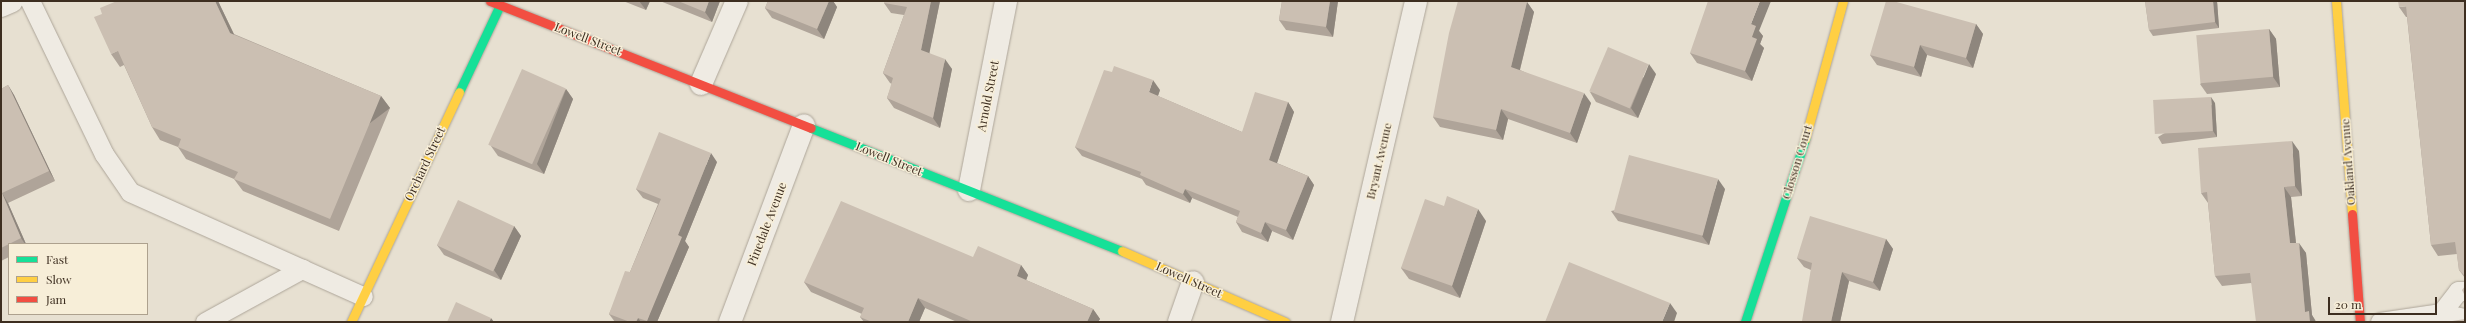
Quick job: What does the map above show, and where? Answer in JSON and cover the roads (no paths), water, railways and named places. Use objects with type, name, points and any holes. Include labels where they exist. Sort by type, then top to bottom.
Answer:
[{"type":"street","points":[[1,6],[12,1]]},
{"type":"street","name":"Lowell Street","points":[[490,1],[969,190],[1193,282],[1285,322]]},
{"type":"street","points":[[701,84],[737,1]]},
{"type":"street","name":"Arnold Street","points":[[969,190],[1006,1]]},
{"type":"street","name":"Bryant Avenue","points":[[1342,322],[1416,1]]},
{"type":"street","name":"Closson Court","points":[[1745,322],[1805,140],[1843,1]]},
{"type":"street","name":"Oakland Avenue","points":[[2336,1],[2360,322]]},
{"type":"street","name":"Orchard Street","points":[[351,322],[500,5]]},
{"type":"street","name":"Pinedale Avenue","points":[[730,322],[804,125]]},
{"type":"street","points":[[1178,322],[1193,282]]},
{"type":"lane","points":[[30,1],[104,154],[130,192],[363,296]]},
{"type":"lane","points":[[205,322],[302,269]]},
{"type":"lane","points":[[2441,313],[2458,291],[2465,290]]},
{"type":"lane","points":[[2380,322],[2441,313],[2465,318]]}]
